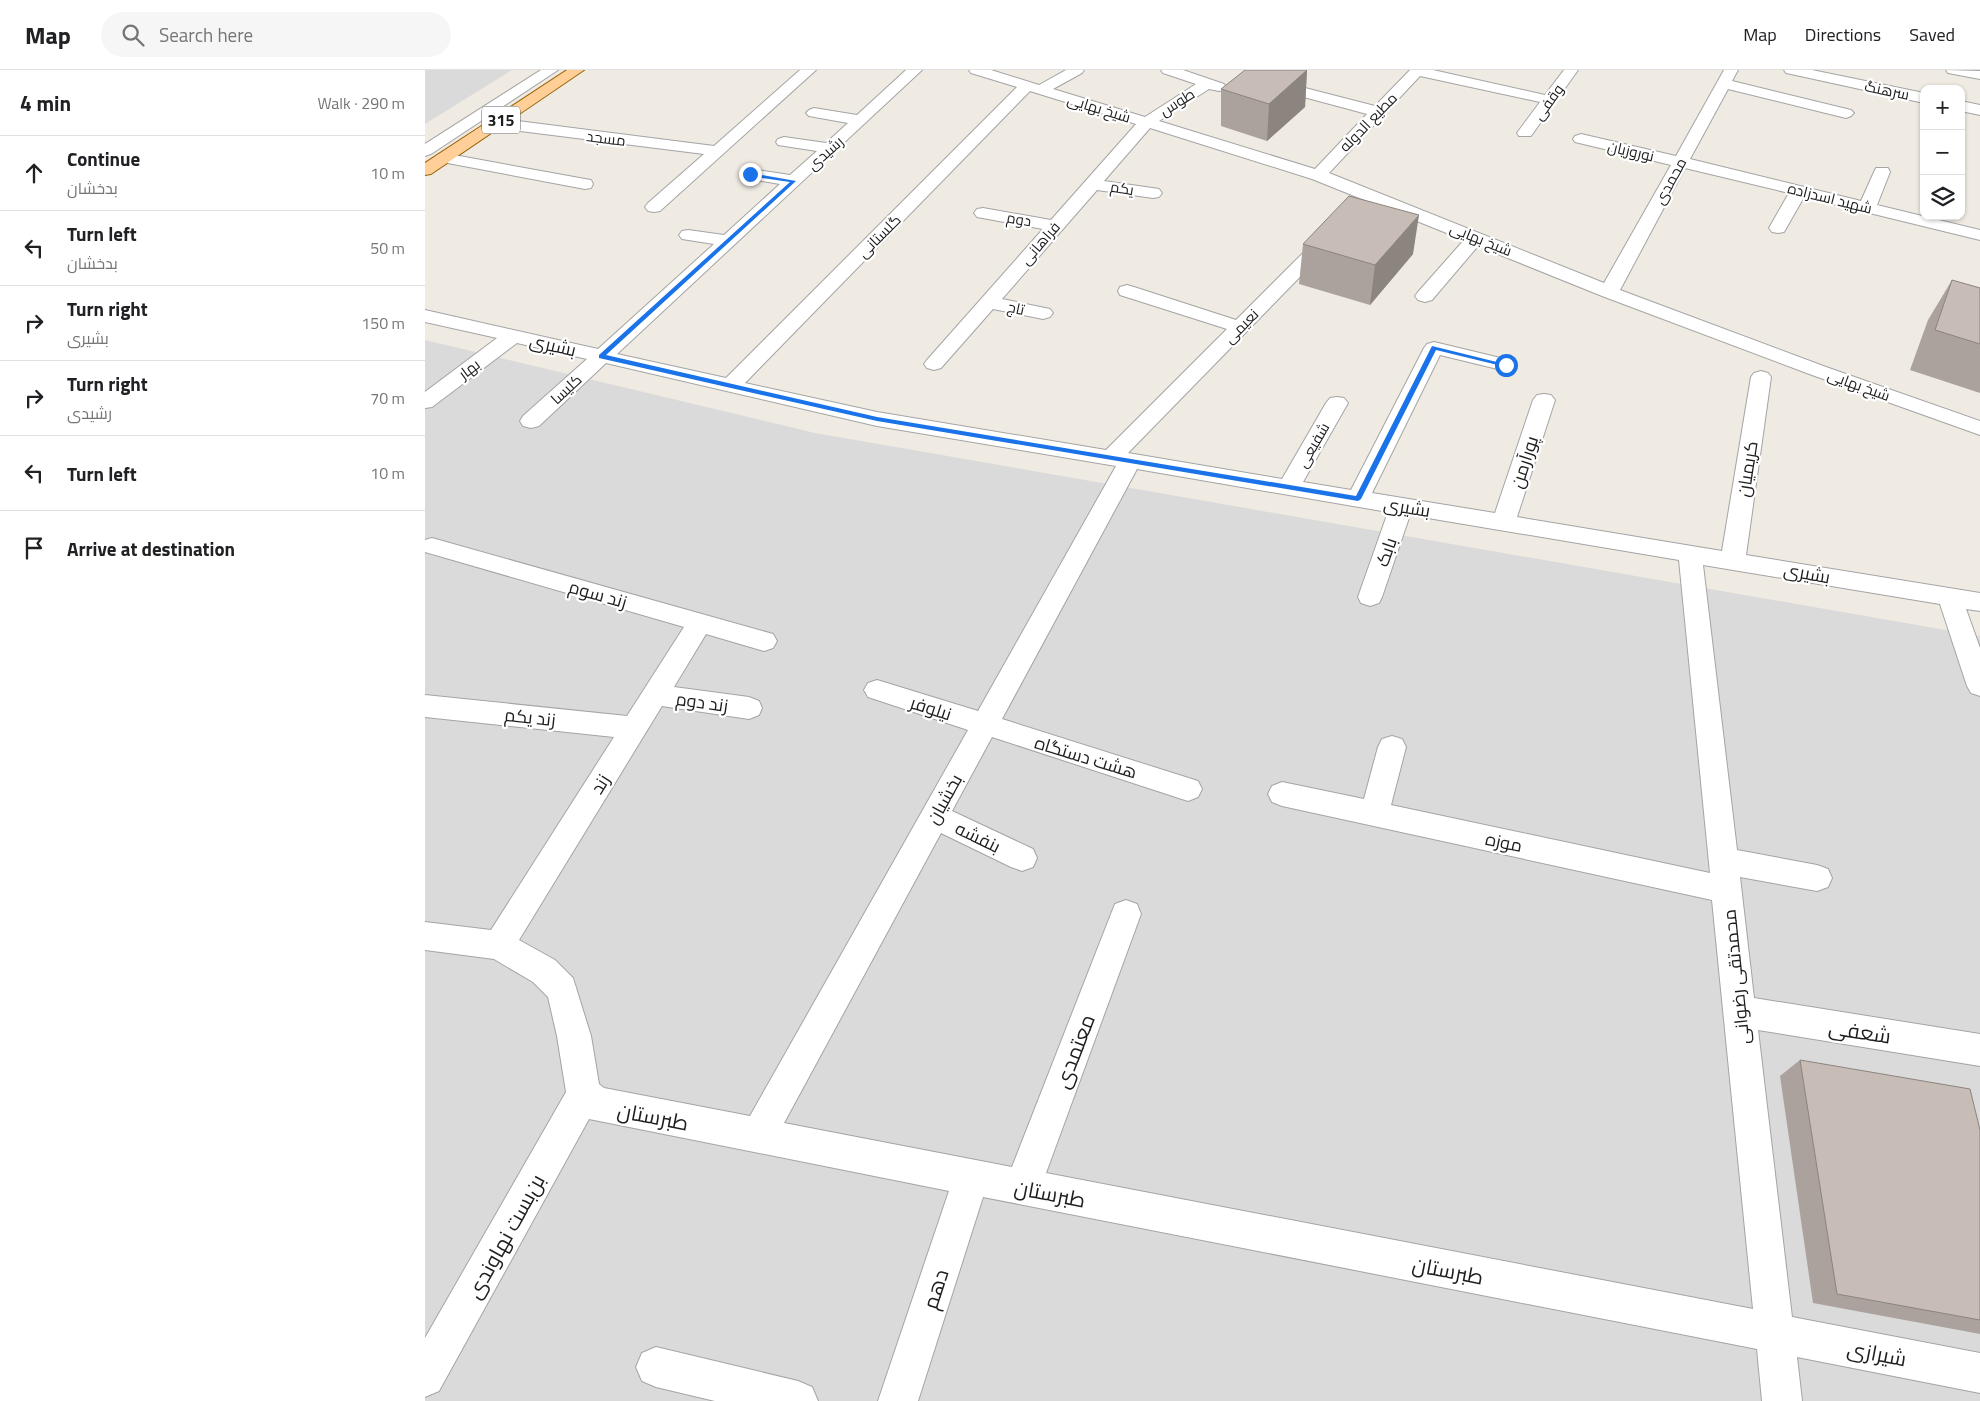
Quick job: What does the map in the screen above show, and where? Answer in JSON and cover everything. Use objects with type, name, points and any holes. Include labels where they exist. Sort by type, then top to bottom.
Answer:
[{"type":"main road","name":"315","points":[[425,170],[577,70]]},
{"type":"street","points":[[425,151],[551,70]]},
{"type":"street","points":[[654,207],[809,70]]},
{"type":"street","name":"رشیدی","points":[[601,356],[915,70]]},
{"type":"street","name":"شیخ بهایی","points":[[977,70],[1318,175],[1609,292],[1819,371],[1980,428]]},
{"type":"street","name":"گلستانی","points":[[730,386],[1033,88],[1077,70]]},
{"type":"street","points":[[1168,70],[1229,90]]},
{"type":"street","name":"وقفی","points":[[1525,133],[1571,70]]},
{"type":"street","name":"سرهنگ","points":[[1791,70],[1920,97]]},
{"type":"street","points":[[1953,70],[1980,75]]},
{"type":"street","points":[[1417,71],[1549,100]]},
{"type":"street","name":"مطیع الدوله","points":[[1318,175],[1417,71]]},
{"type":"street","name":"سرهنگ","points":[[1728,77],[1846,113]]},
{"type":"street","name":"محمدی","points":[[1609,292],[1728,77]]},
{"type":"street","name":"طوس","points":[[1147,122],[1208,83]]},
{"type":"street","points":[[1305,93],[1378,112]]},
{"type":"street","points":[[1965,107],[1980,110]]},
{"type":"street","points":[[813,114],[861,120]]},
{"type":"street","name":"فراهانی","points":[[934,364],[1147,122]]},
{"type":"street","name":"مسجد","points":[[495,124],[717,151]]},
{"type":"street","name":"نوروزیان","points":[[1581,139],[1681,162]]},
{"type":"street","points":[[784,142],[829,148]]},
{"type":"street","points":[[443,158],[585,184]]},
{"type":"street","name":"شهید اسدزاده","points":[[1681,162],[1980,235]]},
{"type":"street","points":[[1867,207],[1883,172]]},
{"type":"street","points":[[750,174],[793,181]]},
{"type":"street","name":"یکم","points":[[1092,184],[1153,193]]},
{"type":"street","points":[[1778,228],[1799,190]]},
{"type":"street","points":[[1357,209],[1371,195]]},
{"type":"street","name":"دوم","points":[[983,213],[1055,226]]},
{"type":"street","name":"نعیمی","points":[[1121,459],[1239,327],[1343,223]]},
{"type":"street","points":[[688,234],[727,242]]},
{"type":"street","points":[[1425,296],[1476,237]]},
{"type":"street","points":[[1127,292],[1239,327]]},
{"type":"street","name":"تاج","points":[[988,302],[1043,314]]},
{"type":"street","name":"بشیری","points":[[425,316],[877,419],[1980,602]]},
{"type":"street","name":"بهار","points":[[425,402],[513,336]]},
{"type":"street","points":[[1358,499],[1434,348],[1506,365]]},
{"type":"street","name":"کلیسا","points":[[531,422],[601,356]]},
{"type":"street","name":"کریمیان","points":[[1733,560],[1761,377]]},
{"type":"street","name":"پورآرمن","points":[[1503,523],[1544,400]]},
{"type":"street","name":"شفیعی","points":[[1289,487],[1337,403]]},
{"type":"street","name":"بخشیان","points":[[758,1136],[984,725],[1121,459]]},
{"type":"street","name":"بابک","points":[[1370,597],[1402,506]]},
{"type":"street","name":"زند سوم","points":[[433,546],[764,641]]},
{"type":"street","name":"محمدتقی رضوانی","points":[[1690,554],[1783,1401]]},
{"type":"street","points":[[1951,597],[1980,686]]},
{"type":"street","name":"زند","points":[[499,945],[700,623]]},
{"type":"street","name":"نیلوفر","points":[[877,690],[984,725]]},
{"type":"street","name":"زند دوم","points":[[655,695],[749,708]]},
{"type":"street","name":"زند یکم","points":[[425,706],[634,728]]},
{"type":"street","name":"هشت دستگاه","points":[[984,725],[1188,789]]},
{"type":"street","points":[[1374,814],[1392,747]]},
{"type":"street","name":"موزه","points":[[1282,794],[1374,814],[1725,876],[1817,878]]},
{"type":"street","name":"بنفشه","points":[[935,816],[1022,858]]},
{"type":"street","name":"معتمدی","points":[[1022,1188],[1126,914]]},
{"type":"street","points":[[425,936],[499,945],[544,971],[562,989],[574,1036],[584,1094]]},
{"type":"street","name":"شعفی","points":[[1739,1012],[1980,1050]]},
{"type":"street","name":"طبرستان","points":[[584,1094],[596,1104],[612,1108],[1775,1334]]},
{"type":"street","name":"بن‌بست نهاوندی","points":[[425,1377],[584,1094]]},
{"type":"street","name":"دهم","points":[[898,1401],[971,1178]]},
{"type":"street","name":"شیرازی","points":[[1775,1334],[1980,1373]]},
{"type":"street","points":[[656,1367],[799,1401]]},
{"type":"shaded area","points":[[425,70],[512,70],[425,124]]},
{"type":"shaded area","points":[[425,340],[815,433],[1980,636],[1980,1401],[425,1401]]},
{"type":"building","points":[[1245,70],[1307,70],[1269,104],[1221,89]]},
{"type":"building","points":[[1349,196],[1419,215],[1375,265],[1303,244]]},
{"type":"building","points":[[1952,280],[1980,288],[1980,344],[1935,330]]},
{"type":"building","points":[[1800,1060],[1970,1089],[1980,1130],[1980,1320],[1837,1294]]},
{"type":"route","points":[[750,174],[793,181],[601,356],[877,419],[1358,499],[1434,348],[1506,365]]}]
